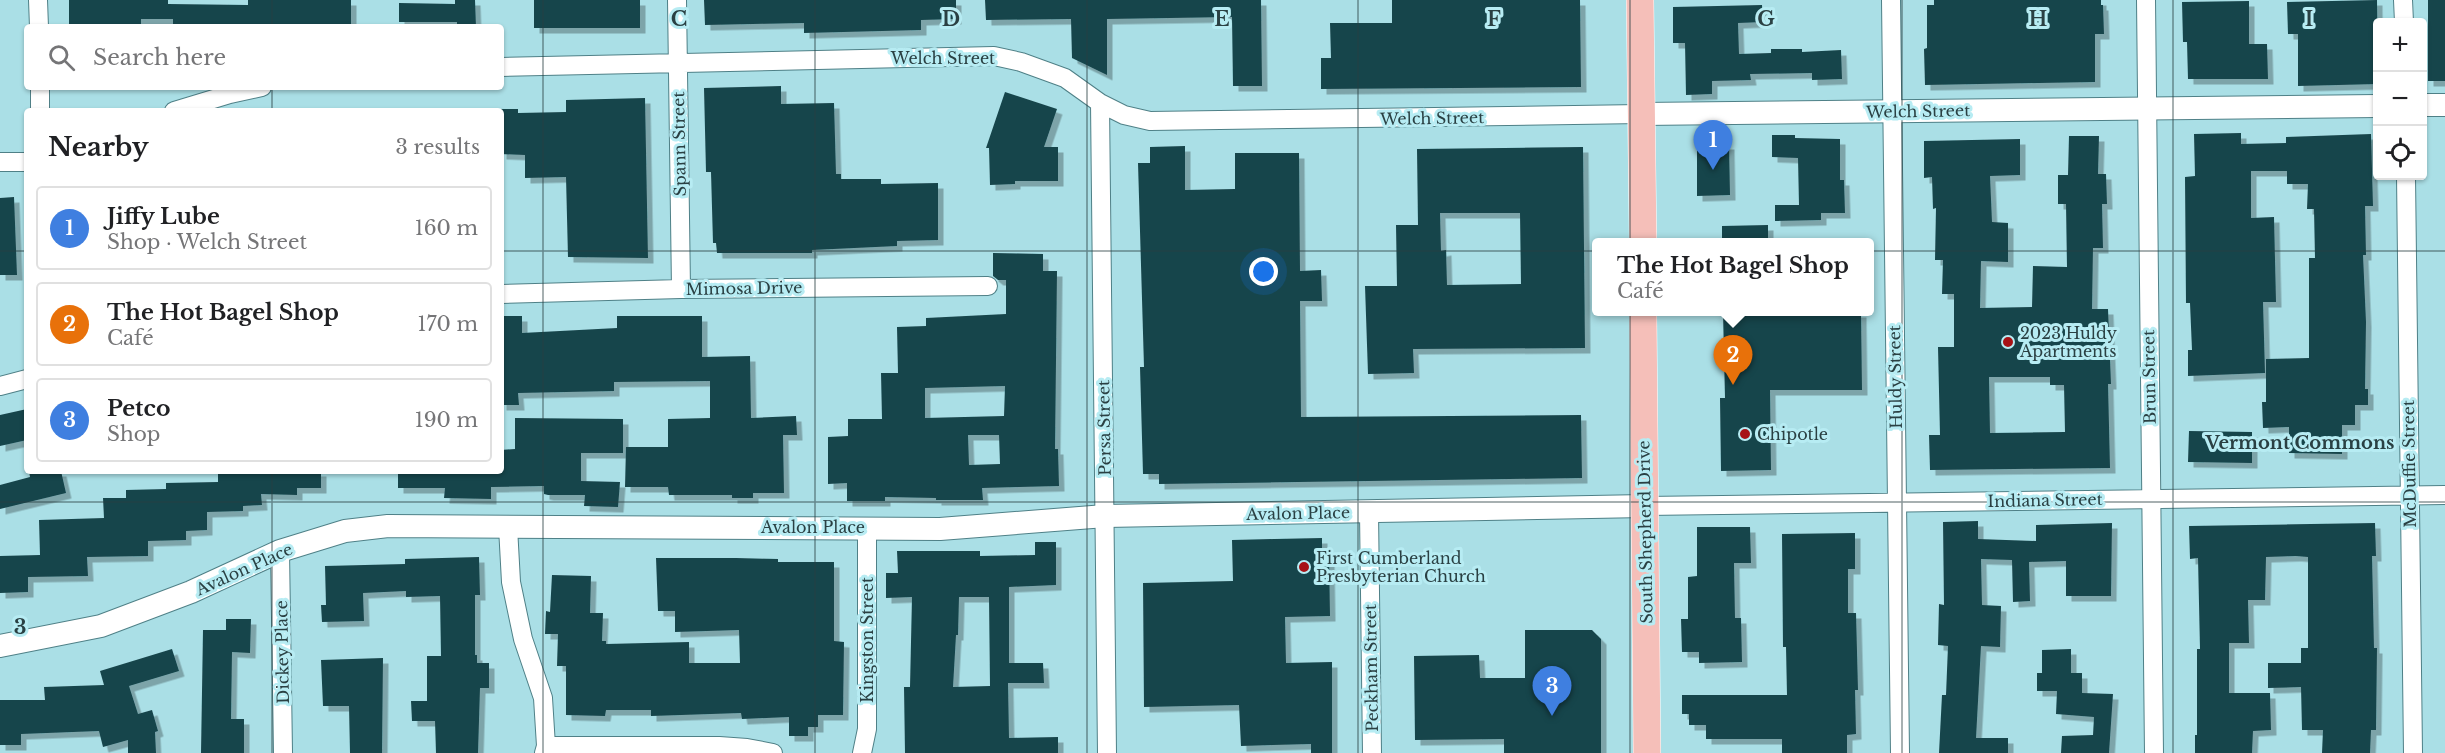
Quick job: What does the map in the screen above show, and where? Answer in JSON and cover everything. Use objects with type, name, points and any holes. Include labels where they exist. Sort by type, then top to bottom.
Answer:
[{"type":"main road","points":[[1640,0],[1643,238]]},
{"type":"main road","name":"South Shepherd Drive","points":[[1643,316],[1647,753]]},
{"type":"street","points":[[38,0],[39,24]]},
{"type":"street","name":"Spann Street","points":[[677,0],[681,289]]},
{"type":"street","name":"Huldy Street","points":[[1891,0],[1900,753]]},
{"type":"street","name":"Brun Street","points":[[2146,0],[2154,753]]},
{"type":"street","points":[[2403,0],[2404,18]]},
{"type":"street","name":"Welch Street","points":[[504,67],[993,56],[1021,62],[1065,78],[1100,103],[1124,116],[1150,121],[2373,106]]},
{"type":"street","points":[[40,90],[40,108]]},
{"type":"street","points":[[184,108],[248,90]]},
{"type":"street","name":"Persa Street","points":[[1100,103],[1107,753]]},
{"type":"street","points":[[2427,105],[2445,105]]},
{"type":"street","points":[[0,162],[24,162]]},
{"type":"street","name":"McDuffie Street","points":[[2406,180],[2413,753]]},
{"type":"street","name":"Mimosa Drive","points":[[504,294],[681,289],[988,286]]},
{"type":"street","points":[[0,386],[24,380]]},
{"type":"street","name":"Indiana Street","points":[[1645,506],[2445,495]]},
{"type":"street","name":"Avalon Place","points":[[0,646],[101,626],[191,592],[280,551],[345,531],[388,526],[940,529],[1105,516],[1645,506]]},
{"type":"street","name":"Peckham Street","points":[[1369,512],[1372,753]]},
{"type":"street","points":[[508,526],[511,582],[523,639],[543,698],[545,750],[719,746],[773,753]]},
{"type":"street","name":"Kingston Street","points":[[862,753],[867,729],[867,527]]},
{"type":"street","name":"Dickey Place","points":[[280,551],[283,753]]},
{"type":"building","points":[[69,0],[168,0],[168,4],[248,5],[248,0],[351,0],[351,24],[173,24],[173,19],[141,19],[141,24],[69,24]]},
{"type":"building","points":[[455,0],[475,0],[476,24],[399,22],[399,3],[455,4]]},
{"type":"building","points":[[534,0],[640,0],[640,28],[534,28]]},
{"type":"building","points":[[704,0],[956,0],[956,19],[921,20],[921,30],[804,33],[804,23],[705,25]]},
{"type":"building","points":[[985,0],[1261,0],[1262,86],[1233,86],[1232,17],[1107,19],[1107,75],[1072,58],[1071,19],[986,20]]},
{"type":"building","points":[[1392,0],[1580,0],[1581,87],[1321,89],[1321,58],[1331,58],[1330,23],[1392,23]]},
{"type":"building","points":[[1934,0],[2101,0],[2104,34],[2095,34],[2095,82],[1925,85],[1924,49],[1927,48],[1927,5],[1934,5]]},
{"type":"building","points":[[2377,0],[2377,18],[2373,18],[2373,84],[2298,86],[2298,34],[2288,34],[2287,2]]},
{"type":"building","points":[[2428,0],[2445,0],[2445,81],[2428,81]]},
{"type":"building","points":[[2249,1],[2249,44],[2267,44],[2268,79],[2188,79],[2187,42],[2183,42],[2182,2]]},
{"type":"building","points":[[1762,5],[1763,22],[1738,23],[1739,54],[1771,53],[1771,49],[1802,49],[1802,52],[1841,50],[1842,79],[1812,80],[1812,73],[1750,74],[1751,80],[1712,81],[1712,94],[1686,95],[1685,43],[1673,43],[1673,7]]},
{"type":"building","points":[[781,86],[781,104],[834,103],[836,174],[841,174],[841,179],[881,179],[881,184],[938,183],[938,240],[897,241],[897,246],[812,250],[812,253],[717,253],[716,243],[713,243],[711,172],[706,172],[704,88]]},
{"type":"building","points":[[1005,92],[1057,109],[1044,147],[1058,147],[1058,181],[1015,181],[1015,184],[990,185],[989,148],[986,148]]},
{"type":"building","points":[[645,98],[648,258],[568,257],[566,177],[525,178],[525,155],[504,154],[504,109],[518,109],[518,113],[566,112],[566,100]]},
{"type":"building","points":[[2241,133],[2241,144],[2286,143],[2286,137],[2371,134],[2373,206],[2365,206],[2366,255],[2363,255],[2366,322],[2365,389],[2368,389],[2368,405],[2355,405],[2355,425],[2342,425],[2342,454],[2289,453],[2289,427],[2263,428],[2262,402],[2266,402],[2266,359],[2309,358],[2309,258],[2315,258],[2314,209],[2307,209],[2308,184],[2287,184],[2287,171],[2251,171],[2251,218],[2274,217],[2276,302],[2263,302],[2265,373],[2188,376],[2188,350],[2192,350],[2190,303],[2186,303],[2185,177],[2195,176],[2194,134]]},
{"type":"building","points":[[1772,135],[1840,139],[1840,180],[1844,180],[1845,213],[1821,213],[1821,220],[1775,221],[1775,205],[1799,205],[1798,158],[1772,157]]},
{"type":"building","points":[[2069,136],[2099,136],[2098,174],[2106,174],[2107,204],[2102,204],[2103,248],[2093,248],[2092,309],[2108,309],[2111,384],[2108,384],[2110,468],[1930,470],[1929,435],[1940,435],[1938,347],[1954,347],[1954,294],[1942,294],[1943,260],[1935,260],[1936,208],[1933,209],[1932,177],[1924,178],[1924,141],[2020,139],[2020,175],[1990,176],[1992,222],[2008,223],[2008,262],[1981,261],[1980,308],[2032,307],[2033,266],[2067,267],[2066,204],[2058,204],[2058,175],[2068,175]],"holes":[[[1989,377],[2050,377],[2050,385],[2064,385],[2065,432],[1990,433]]]},
{"type":"building","points":[[1729,144],[1730,195],[1697,196],[1697,145]]},
{"type":"building","points":[[1185,146],[1185,190],[1235,189],[1235,153],[1299,153],[1300,271],[1321,270],[1322,301],[1300,301],[1301,417],[1581,415],[1582,478],[1159,484],[1159,474],[1143,474],[1140,367],[1144,367],[1138,163],[1150,163],[1150,147]]},
{"type":"building","points":[[1583,147],[1585,348],[1413,349],[1414,373],[1368,374],[1365,286],[1397,286],[1396,225],[1418,225],[1417,149]],"holes":[[[1440,213],[1520,213],[1521,284],[1447,285],[1446,250],[1441,251]]]},
{"type":"building","points":[[14,197],[17,275],[0,275],[0,198]]},
{"type":"building","points":[[1768,225],[1768,238],[1722,238],[1722,226]]},
{"type":"building","points":[[993,253],[1043,254],[1043,271],[1057,271],[1055,449],[1058,449],[1059,486],[982,488],[983,500],[885,497],[885,501],[847,501],[847,483],[828,484],[828,437],[848,436],[848,419],[882,419],[881,373],[898,373],[897,327],[926,326],[926,318],[1006,314],[1006,280],[998,280],[993,276]],"holes":[[[1005,386],[1004,416],[925,418],[925,388]],[[968,435],[999,435],[1000,464],[969,465]]]},
{"type":"building","points":[[504,316],[522,316],[522,333],[617,328],[617,316],[702,316],[702,357],[750,356],[751,418],[796,416],[797,435],[783,435],[784,493],[753,493],[753,498],[732,498],[732,495],[669,495],[668,487],[625,487],[626,447],[668,447],[668,419],[710,418],[710,381],[614,382],[614,391],[518,393],[519,405],[504,405]]},
{"type":"building","points":[[1723,316],[1861,316],[1862,390],[1770,390],[1771,470],[1721,471],[1720,398],[1725,398]]},
{"type":"building","points":[[24,410],[24,441],[0,446],[0,415]]},
{"type":"building","points":[[515,418],[623,419],[623,453],[581,453],[581,481],[620,482],[618,507],[584,506],[585,495],[548,495],[544,494],[544,486],[491,487],[491,499],[444,498],[445,488],[398,488],[398,474],[504,474],[504,450],[515,449]]},
{"type":"building","points":[[2189,431],[2252,432],[2252,463],[2188,462]]},
{"type":"building","points":[[30,474],[62,474],[66,493],[0,509],[0,485],[30,477]]},
{"type":"building","points":[[218,474],[321,474],[321,488],[297,488],[297,495],[261,494],[262,505],[243,506],[243,511],[207,512],[207,530],[186,531],[186,540],[148,541],[148,556],[87,557],[88,576],[28,577],[28,592],[0,593],[0,556],[40,555],[39,520],[104,518],[103,498],[126,498],[126,490],[166,489],[166,483],[218,482]]},
{"type":"building","points":[[1978,521],[1978,539],[2036,541],[2036,525],[2112,523],[2111,596],[2066,596],[2066,561],[2029,562],[2030,601],[2013,602],[2012,560],[1981,559],[1982,605],[2001,606],[2000,647],[1981,646],[1976,738],[2008,738],[2008,753],[1939,753],[1942,695],[1946,695],[1948,646],[1938,645],[1939,604],[1944,605],[1943,522]]},
{"type":"building","points":[[2375,523],[2376,556],[2372,556],[2374,648],[2377,648],[2376,730],[2371,730],[2370,753],[2322,753],[2323,730],[2302,730],[2301,687],[2268,688],[2268,663],[2301,663],[2301,648],[2308,648],[2308,557],[2296,556],[2266,557],[2265,600],[2248,600],[2249,643],[2229,643],[2229,693],[2270,693],[2271,730],[2253,731],[2252,753],[2195,753],[2197,649],[2200,649],[2198,558],[2190,559],[2189,526]]},
{"type":"building","points":[[1697,527],[1750,527],[1751,563],[1734,563],[1735,618],[1741,618],[1742,662],[1699,663],[1699,652],[1682,652],[1681,619],[1688,619],[1688,577],[1697,576]]},
{"type":"building","points":[[1855,533],[1855,569],[1848,569],[1848,613],[1856,613],[1858,690],[1855,690],[1856,734],[1847,735],[1847,753],[1782,753],[1782,739],[1706,739],[1706,725],[1689,725],[1689,714],[1682,714],[1682,695],[1787,695],[1786,647],[1783,647],[1782,534]]},
{"type":"building","points":[[1322,538],[1322,555],[1329,555],[1330,616],[1285,617],[1286,663],[1332,662],[1332,753],[1311,753],[1311,744],[1241,746],[1239,705],[1144,707],[1143,583],[1233,581],[1232,540]]},
{"type":"building","points":[[1035,542],[1056,542],[1056,585],[1009,587],[1009,663],[1043,663],[1044,683],[1008,683],[1009,738],[1058,737],[1058,753],[905,753],[904,687],[910,687],[912,597],[886,598],[886,573],[898,573],[897,551],[980,551],[980,556],[1035,555]],"holes":[[[959,597],[989,597],[990,686],[953,687]]]},
{"type":"building","points":[[479,557],[480,595],[475,595],[475,655],[477,655],[477,663],[489,663],[489,688],[480,688],[478,753],[436,753],[435,721],[412,721],[411,701],[427,701],[427,656],[441,656],[440,596],[406,597],[406,591],[363,593],[364,621],[322,622],[321,605],[326,605],[325,566],[405,564],[405,559]]},
{"type":"building","points":[[656,558],[834,562],[834,641],[844,642],[843,715],[818,715],[818,727],[808,727],[808,736],[789,736],[789,717],[742,719],[741,713],[651,716],[651,710],[606,710],[605,716],[566,715],[566,666],[557,666],[558,634],[545,634],[546,611],[550,612],[552,575],[591,576],[590,613],[603,613],[602,641],[606,641],[606,644],[689,642],[689,663],[740,663],[739,630],[675,632],[675,611],[658,611]]},
{"type":"building","points":[[226,619],[251,619],[250,653],[232,652],[231,719],[244,719],[244,753],[201,753],[203,630],[226,630]]},
{"type":"building","points":[[1525,630],[1592,630],[1601,639],[1601,753],[1504,753],[1504,739],[1415,740],[1414,656],[1479,655],[1480,678],[1525,678]]},
{"type":"building","points":[[172,649],[179,671],[129,686],[138,714],[152,710],[158,731],[155,732],[156,753],[128,753],[128,740],[103,747],[99,731],[21,734],[21,745],[0,745],[0,700],[45,700],[44,687],[104,685],[100,671]]},
{"type":"building","points":[[2071,649],[2071,673],[2082,673],[2082,693],[2113,694],[2109,753],[2061,753],[2062,736],[2093,735],[2094,717],[2056,714],[2057,691],[2037,691],[2037,673],[2042,673],[2042,650]]},
{"type":"building","points":[[383,658],[382,753],[350,753],[349,706],[323,706],[321,660]]},
{"type":"place","name":"Jiffy Lube","points":[[1713,170]]},
{"type":"place","name":"2023 Huldy Apartments","points":[[2008,342]]},
{"type":"place","name":"The Hot Bagel Shop","points":[[1733,385]]},
{"type":"place","name":"Chipotle","points":[[1745,434]]},
{"type":"place","name":"First Cumberland Presbyterian Church","points":[[1304,567]]},
{"type":"place","name":"Petco","points":[[1552,716]]},
{"type":"district","name":"Vermont Commons","points":[[2300,443]]}]
